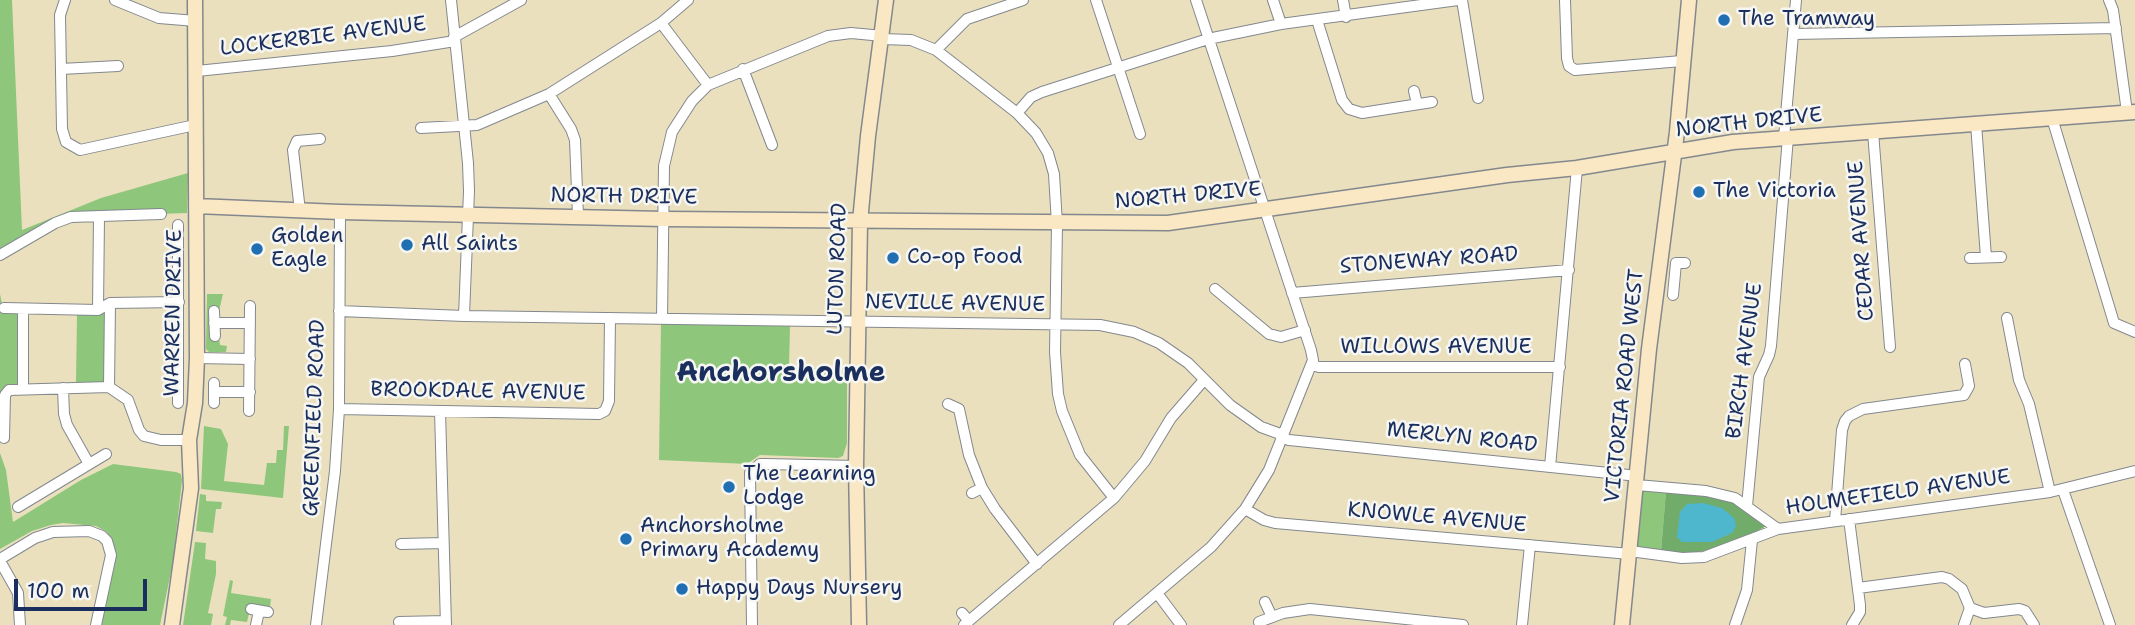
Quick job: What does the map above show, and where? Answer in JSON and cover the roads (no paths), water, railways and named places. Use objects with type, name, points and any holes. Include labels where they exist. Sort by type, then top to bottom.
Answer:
[{"type":"street","points":[[65,0],[60,15],[61,129],[66,142],[72,148],[79,150],[195,125]]},
{"type":"street","points":[[115,0],[159,18],[196,21]]},
{"type":"street","name":"WARREN DRIVE","points":[[172,625],[191,488],[189,440],[195,403],[197,358],[195,0]]},
{"type":"street","points":[[452,0],[469,191],[464,316]]},
{"type":"street","name":"LOCKERBIE AVENUE","points":[[197,71],[392,51],[454,39],[521,0]]},
{"type":"street","points":[[421,128],[477,125],[549,94],[661,23],[688,0]]},
{"type":"street","name":"LUTON ROAD","points":[[859,625],[856,466],[860,222],[886,0]]},
{"type":"street","points":[[936,50],[967,19],[1000,4],[1023,0]]},
{"type":"street","points":[[1096,0],[1140,134]]},
{"type":"street","points":[[1119,625],[1224,535],[1245,509],[1269,470],[1312,365],[1305,330],[1196,0]]},
{"type":"street","points":[[1273,0],[1281,24]]},
{"type":"street","points":[[1343,0],[1346,17]]},
{"type":"street","points":[[1017,113],[1031,97],[1042,92],[1208,39],[1281,24],[1460,0],[1478,98]]},
{"type":"street","points":[[1565,0],[1567,58],[1569,66],[1575,70],[1679,60]]},
{"type":"street","name":"VICTORIA ROAD WEST","points":[[1679,60],[1681,0]]},
{"type":"street","name":"VICTORIA ROAD WEST","points":[[1622,625],[1673,152],[1668,132],[1689,0]]},
{"type":"street","name":"BIRCH AVENUE","points":[[1747,506],[1759,377],[1771,346],[1796,0]]},
{"type":"street","points":[[2109,0],[2131,112]]},
{"type":"street","points":[[1317,20],[1342,100],[1349,109],[1362,113],[1432,102]]},
{"type":"street","points":[[661,23],[708,85]]},
{"type":"street","points":[[1793,34],[2116,29]]},
{"type":"street","points":[[662,319],[664,166],[673,132],[692,101],[708,85],[828,36],[851,33],[911,40],[936,50],[1017,113],[1036,133],[1048,153],[1054,174],[1057,224],[1056,380],[1062,411],[1080,455],[1114,498]]},
{"type":"street","points":[[61,69],[118,66]]},
{"type":"street","points":[[743,69],[772,145]]},
{"type":"street","points":[[1414,91],[1417,104]]},
{"type":"street","points":[[549,94],[575,140],[578,216]]},
{"type":"street","name":"NORTH DRIVE","points":[[196,206],[467,216],[1057,224],[1168,223],[1507,175],[1577,168],[1733,142],[2131,112]]},
{"type":"street","points":[[2052,118],[2114,323],[2135,332]]},
{"type":"street","points":[[1976,124],[1986,257]]},
{"type":"street","name":"CEDAR AVENUE","points":[[1873,132],[1890,347]]},
{"type":"street","points":[[300,211],[293,150],[297,141],[320,139]]},
{"type":"street","points":[[1550,467],[1577,168]]},
{"type":"street","name":"GREENFIELD ROAD","points":[[316,625],[331,517],[339,409],[340,212]]},
{"type":"street","points":[[0,255],[71,217],[161,214]]},
{"type":"street","points":[[98,310],[99,216]]},
{"type":"street","points":[[178,225],[178,402]]},
{"type":"street","points":[[1970,258],[2001,257]]},
{"type":"street","points":[[1656,294],[1678,296],[1676,262],[1685,263]]},
{"type":"street","name":"STONEWAY ROAD","points":[[1292,293],[1569,270]]},
{"type":"street","points":[[1215,289],[1275,337],[1286,337],[1305,330]]},
{"type":"street","points":[[1228,299],[1237,289]]},
{"type":"street","points":[[4,309],[98,310],[110,303],[179,302]]},
{"type":"street","points":[[109,387],[110,303]]},
{"type":"street","points":[[23,309],[23,389]]},
{"type":"street","points":[[214,311],[215,336]]},
{"type":"street","name":"NEVILLE AVENUE","points":[[339,311],[464,316],[1100,325],[1134,332],[1170,350],[1188,363],[1230,405],[1261,427],[1283,436]]},
{"type":"street","points":[[214,393],[252,401],[252,315],[215,323]]},
{"type":"street","name":"BROOKDALE AVENUE","points":[[339,409],[594,414],[605,411],[609,401],[610,318]]},
{"type":"street","points":[[2007,318],[2019,380],[2029,404],[2050,492]]},
{"type":"street","points":[[197,358],[250,359]]},
{"type":"street","points":[[1835,521],[1842,430],[1849,416],[1870,407],[1964,395],[1969,386],[1965,364]]},
{"type":"street","name":"WILLOWS AVENUE","points":[[1312,365],[1560,367]]},
{"type":"street","points":[[965,619],[1037,564],[1114,498],[1145,461],[1171,418],[1204,380]]},
{"type":"street","points":[[4,438],[6,392],[11,389],[109,387],[128,400],[139,430],[144,436],[160,440],[189,440]]},
{"type":"street","points":[[63,388],[67,425],[89,464]]},
{"type":"street","points":[[967,400],[954,407],[982,488],[1037,564]]},
{"type":"street","points":[[399,622],[446,623],[440,411]]},
{"type":"street","name":"MERLYN ROAD","points":[[1283,436],[1289,440],[1550,467],[1716,493],[1735,498],[1778,529]]},
{"type":"street","points":[[18,507],[106,454]]},
{"type":"street","points":[[752,625],[750,473],[760,464],[856,466]]},
{"type":"street","name":"HOLMEFIELD AVENUE","points":[[1630,553],[1693,558],[1778,529],[2050,492],[2135,471]]},
{"type":"street","points":[[972,493],[982,488]]},
{"type":"street","points":[[2063,489],[2110,625]]},
{"type":"street","name":"KNOWLE AVENUE","points":[[1245,509],[1275,523],[1630,553]]},
{"type":"street","points":[[1849,519],[1860,612],[1852,625]]},
{"type":"street","points":[[20,625],[18,593],[0,560],[23,544],[53,532],[89,531],[107,541],[111,555],[96,625]]},
{"type":"street","points":[[1735,625],[1747,590],[1752,540]]},
{"type":"street","points":[[401,544],[443,543]]},
{"type":"street","points":[[1522,625],[1530,545]]},
{"type":"street","points":[[1858,588],[1949,579],[1962,589],[1970,608],[1964,625]]},
{"type":"street","points":[[1157,593],[1181,625]]},
{"type":"street","points":[[1265,602],[1272,617]]},
{"type":"street","points":[[1970,608],[1984,613],[2019,609],[2025,611],[2034,625]]},
{"type":"street","points":[[1259,622],[1291,611],[1310,609],[1463,625]]},
{"type":"street","points":[[256,625],[259,611]]},
{"type":"water","points":[[1703,503],[1722,508],[1734,518],[1736,526],[1732,533],[1712,542],[1682,542],[1677,537],[1680,512],[1687,504]]},
{"type":"place","name":"The Tramway","points":[[1724,20]]},
{"type":"place","name":"The Victoria","points":[[1699,192]]},
{"type":"place","name":"All Saints","points":[[407,245]]},
{"type":"place","name":"Golden Eagle","points":[[257,249]]},
{"type":"place","name":"Co-op Food","points":[[893,258]]},
{"type":"place","name":"The Learning Lodge","points":[[729,487]]},
{"type":"place","name":"Anchorsholme Primary Academy","points":[[626,539]]},
{"type":"place","name":"Happy Days Nursery","points":[[682,589]]},
{"type":"district","name":"Anchorsholme","points":[[781,374]]}]
